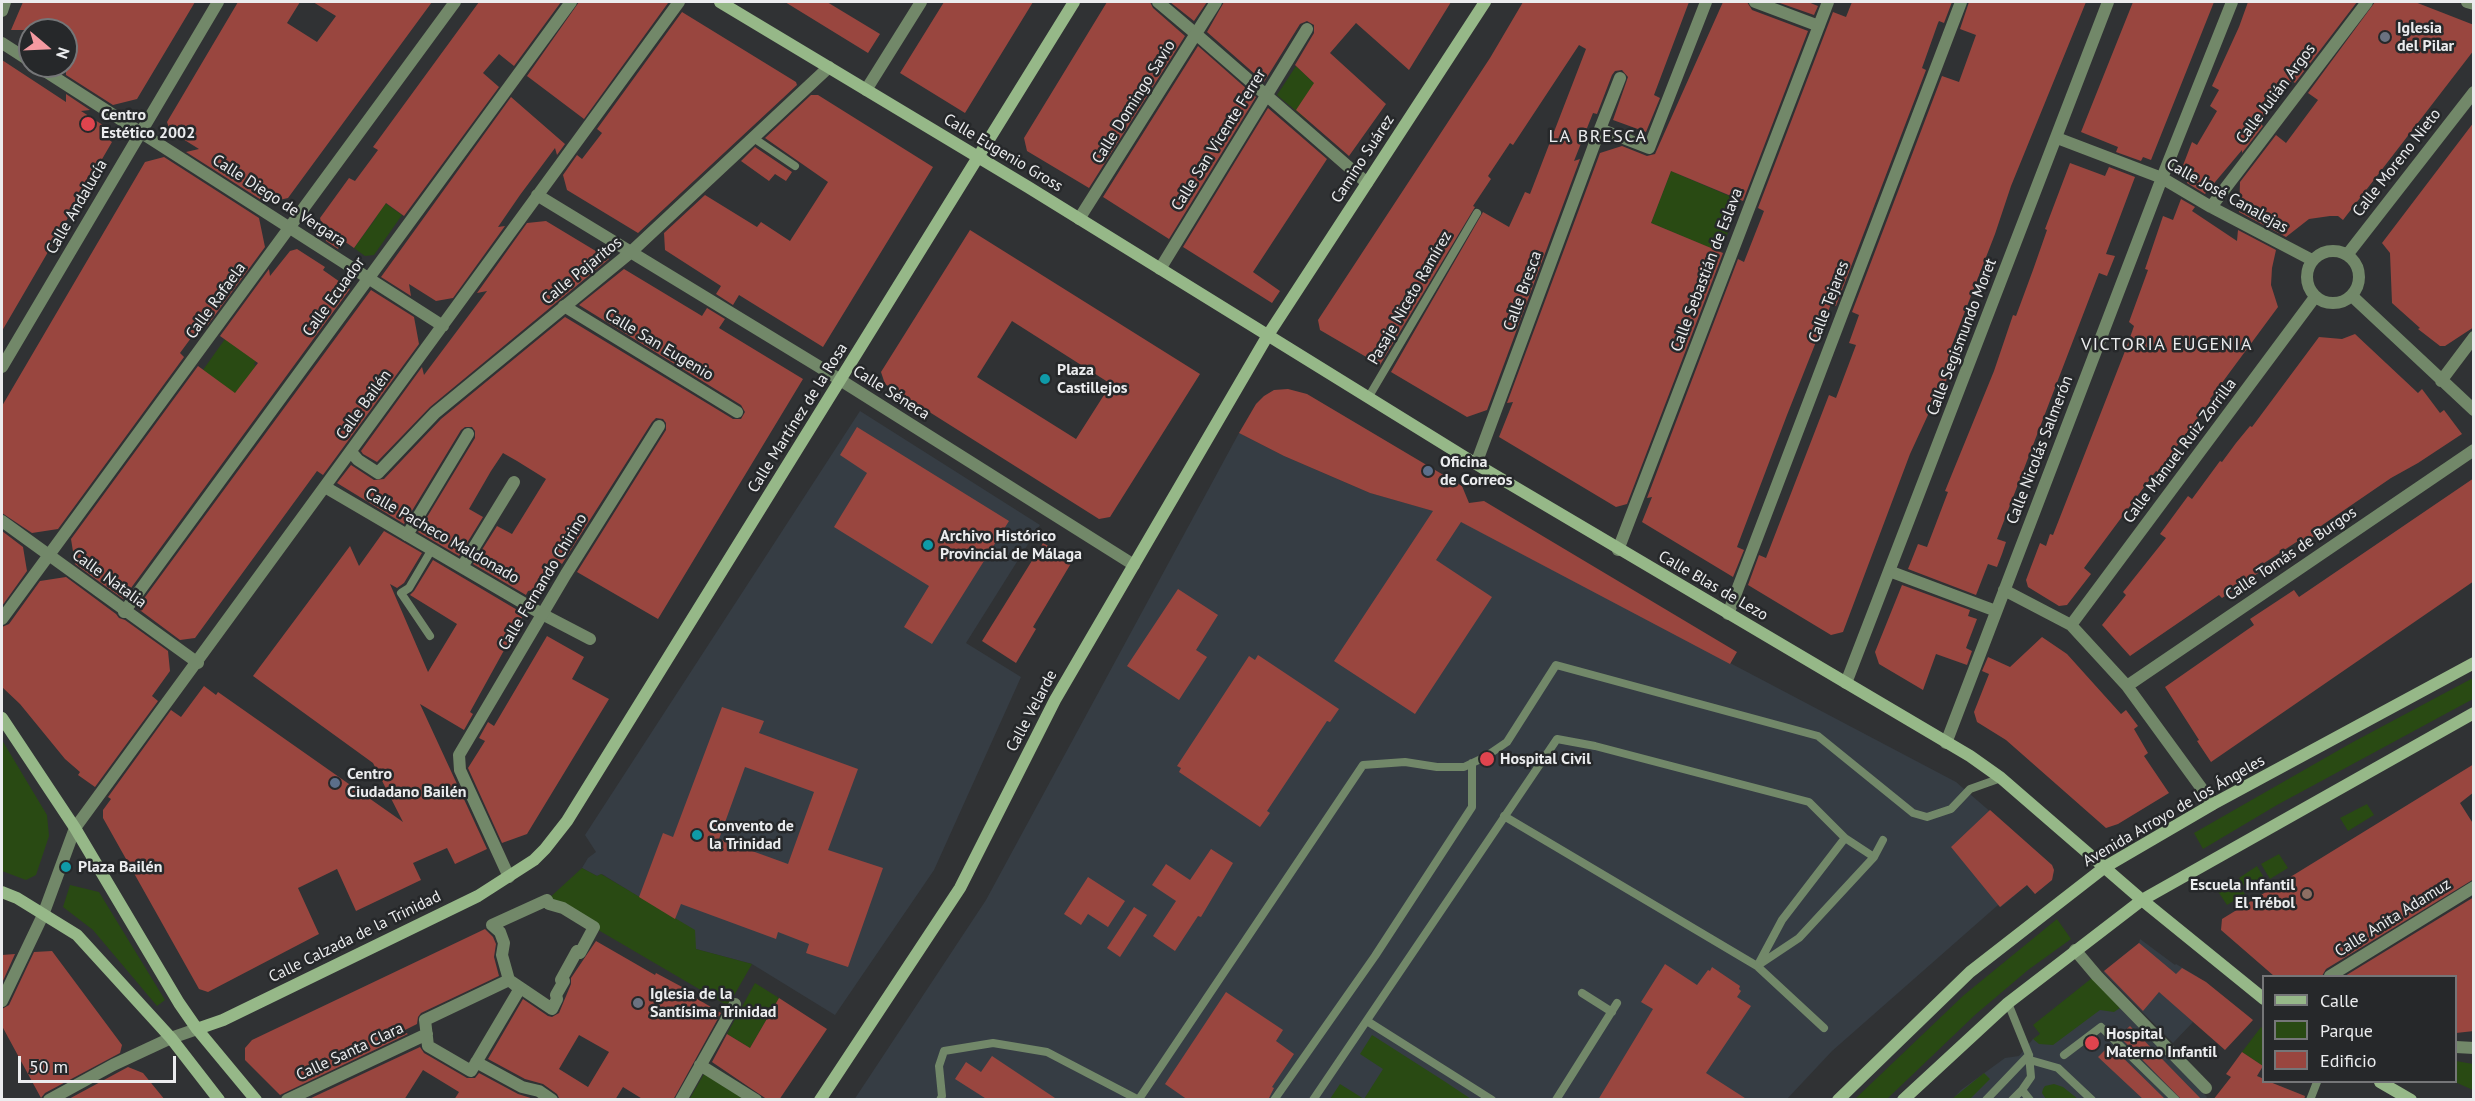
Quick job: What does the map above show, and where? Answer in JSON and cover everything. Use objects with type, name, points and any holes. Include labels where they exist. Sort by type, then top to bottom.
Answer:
[{"type":"main road","name":"Calle Eugenio Gross","points":[[720,2],[1268,335]]},
{"type":"main road","name":"Calle Martínez de la Rosa","points":[[545,849],[567,821],[1074,2]]},
{"type":"main road","name":"Camino Suárez","points":[[1268,335],[1485,2]]},
{"type":"main road","name":"Calle Blas de Lezo","points":[[1268,335],[1618,550],[1946,742],[2001,778],[2142,900],[2262,997]]},
{"type":"main road","name":"Calle Velarde","points":[[820,1100],[960,888],[1055,700],[1268,335]]},
{"type":"main road","name":"Avenida Arroyo de los Ángeles","points":[[1838,1100],[1970,972],[2105,867],[2214,804],[2474,663]]},
{"type":"main road","points":[[1903,1100],[2008,1003],[2142,900],[2474,713]]},
{"type":"main road","points":[[2,718],[75,828],[197,1029],[256,1100]]},
{"type":"main road","name":"Calle Calzada de la Trinidad","points":[[197,1029],[223,1020],[478,896],[534,860],[545,849]]},
{"type":"main road","points":[[2,892],[17,898],[77,935],[171,1038],[219,1100]]},
{"type":"main road","points":[[2382,1083],[2411,1100]]},
{"type":"street","points":[[2,12],[6,2]]},
{"type":"street","name":"Calle Andalucía","points":[[2,368],[218,2]]},
{"type":"street","name":"Calle Rafaela","points":[[2,619],[455,2]]},
{"type":"street","name":"Calle Ecuador","points":[[124,612],[571,2]]},
{"type":"street","name":"Calle Bailén","points":[[75,828],[198,663],[679,2]]},
{"type":"street","points":[[866,90],[921,2]]},
{"type":"street","points":[[1158,2],[1367,183]]},
{"type":"street","name":"Calle Domingo Savio","points":[[1079,219],[1216,2]]},
{"type":"street","points":[[1600,129],[1649,148],[1706,2]]},
{"type":"street","points":[[1755,2],[1819,26]]},
{"type":"street","name":"Calle Sebastián de Eslava","points":[[1618,550],[1828,2]]},
{"type":"street","name":"Calle Tejares","points":[[1728,614],[1961,2]]},
{"type":"street","name":"Calle Segismundo Moret","points":[[1846,683],[2108,2]]},
{"type":"street","name":"Calle Nicolás Salmerón","points":[[1946,742],[2162,178],[2232,2]]},
{"type":"street","name":"Calle Julián Argos","points":[[2211,207],[2367,2]]},
{"type":"street","points":[[2467,2],[2474,4]]},
{"type":"street","name":"Calle San Vicente Ferrer","points":[[1160,269],[1307,29]]},
{"type":"street","points":[[2,43],[18,53]]},
{"type":"street","name":"Calle Pajaritos","points":[[351,452],[358,460],[378,473],[435,413],[631,252],[830,67]]},
{"type":"street","name":"Calle Diego de Vergara","points":[[57,78],[443,326]]},
{"type":"street","name":"Calle Bresca","points":[[1476,464],[1620,78]]},
{"type":"street","name":"Calle Moreno Nieto","points":[[2347,255],[2474,92]]},
{"type":"street","name":"Calle José Canalejas","points":[[2056,138],[2162,178],[2211,207],[2312,260]]},
{"type":"street","name":"Calle Séneca","points":[[537,195],[840,380],[1134,564]]},
{"type":"street","points":[[2330,251],[2347,255],[2355,262],[2358,270],[2359,280],[2352,296],[2341,302],[2328,303],[2315,297],[2310,291],[2307,280],[2307,270],[2312,260],[2330,251]]},
{"type":"street","points":[[2352,296],[2474,410]]},
{"type":"street","name":"Calle Manuel Ruiz Zorrilla","points":[[2070,625],[2315,297]]},
{"type":"street","name":"Calle San Eugenio","points":[[564,306],[737,412]]},
{"type":"street","points":[[2441,381],[2474,337]]},
{"type":"street","name":"Calle Fernando Chirino","points":[[509,877],[460,770],[459,755],[542,614],[658,426]]},
{"type":"street","points":[[407,535],[468,435]]},
{"type":"street","name":"Calle Tomás de Burgos","points":[[2127,686],[2474,450]]},
{"type":"street","points":[[462,567],[514,482]]},
{"type":"street","name":"Calle Pacheco Maldonado","points":[[325,486],[542,614],[590,639]]},
{"type":"street","name":"Calle Natalia","points":[[2,520],[124,612],[198,663]]},
{"type":"street","points":[[1889,571],[1996,611]]},
{"type":"street","points":[[2004,590],[2070,625],[2127,686],[2214,804]]},
{"type":"street","points":[[2,1001],[43,915],[75,828]]},
{"type":"street","name":"Calle Anita Adamuz","points":[[2332,975],[2474,887]]},
{"type":"street","points":[[547,900],[549,904],[562,908],[594,927],[580,953],[577,951],[561,980],[564,981],[555,995],[557,999],[552,1008],[521,990],[509,980],[502,955],[504,943],[500,932],[492,925],[547,900]]},
{"type":"street","points":[[2075,950],[2097,976],[2206,1088]]},
{"type":"street","points":[[509,980],[425,1020],[428,1046],[471,1071],[521,990]]},
{"type":"street","points":[[681,1100],[735,1004]]},
{"type":"street","name":"Calle Calzada de la Trinidad","points":[[50,1100],[113,1065],[171,1038],[197,1029]]},
{"type":"street","name":"Calle Santa Clara","points":[[287,1100],[427,1034]]},
{"type":"street","points":[[2457,1047],[2474,1048]]},
{"type":"street","points":[[476,1062],[552,1100]]},
{"type":"street","points":[[700,1065],[756,1100]]},
{"type":"lane","points":[[754,139],[795,166]]},
{"type":"lane","name":"Pasaje Niceto Ramírez","points":[[1368,398],[1477,213]]},
{"type":"lane","points":[[430,636],[400,593],[409,588],[432,549]]},
{"type":"lane","points":[[940,1100],[942,1096],[939,1066],[944,1051],[993,1043],[1047,1052],[1139,1099],[1363,765],[1405,762],[1437,767],[1464,767],[1472,763],[1507,742],[1556,665],[1818,736],[1913,813],[1927,817],[1951,808],[1970,789],[2001,778]]},
{"type":"lane","points":[[1314,1100],[1557,739],[1595,746],[1809,802],[1845,838],[1874,857]]},
{"type":"lane","points":[[1274,1100],[1375,956],[1472,807],[1472,763]]},
{"type":"lane","points":[[1504,816],[1757,966],[1824,1028]]},
{"type":"lane","points":[[1757,966],[1782,921],[1845,838]]},
{"type":"lane","points":[[1757,966],[1798,938],[1874,857],[1883,840]]},
{"type":"lane","points":[[1582,993],[1612,1012]]},
{"type":"lane","points":[[1556,1100],[1617,1003]]},
{"type":"lane","points":[[2008,1003],[2029,1057],[2031,1077],[2012,1100]]},
{"type":"lane","points":[[1367,1021],[1492,1100]]},
{"type":"lane","points":[[2064,1055],[2101,1027],[2176,1100]]},
{"type":"lane","points":[[1986,1100],[2029,1057]]},
{"type":"lane","points":[[2029,1057],[2058,1068],[2092,1100]]},
{"type":"lane","points":[[2310,1100],[2317,1083]]},
{"type":"lane","points":[[2022,1090],[2030,1100]]},
{"type":"shaded area","points":[[860,411],[1040,525],[966,643],[1021,677],[934,870],[835,1015],[752,964],[696,949],[639,897],[602,874],[597,876],[582,868],[588,858],[596,852],[585,835]]},
{"type":"shaded area","name":"Hospital Civil","points":[[1239,433],[1284,456],[1370,493],[1451,516],[1956,782],[2052,865],[2054,870],[2052,880],[2035,894],[2027,885],[2001,907],[1998,905],[1832,1051],[1787,1099],[854,1100],[986,900]]},
{"type":"shaded area","points":[[2140,939],[2175,965],[2198,977],[2175,1005],[2193,1022],[2173,1043],[2103,972],[2139,943]]},
{"type":"shaded area","name":"Hospital Materno Infantil","points":[[2104,992],[2207,1097],[2205,1100],[1952,1100],[1961,1090],[2005,1058],[2019,1056],[2033,1039]]},
{"type":"green space","points":[[1296,66],[1314,83],[1311,112],[1307,120],[1277,95]]},
{"type":"green space","points":[[1671,171],[1741,201],[1720,252],[1651,223]]},
{"type":"green space","points":[[381,200],[402,215],[374,255],[365,256],[354,248],[376,218]]},
{"type":"green space","points":[[225,339],[256,361],[254,364],[256,366],[235,394],[203,370]]},
{"type":"green space","points":[[2473,678],[2473,699],[2277,805],[2203,849],[2194,833],[2353,742]]},
{"type":"green space","points":[[2,740],[47,815],[49,836],[36,875],[26,880],[2,871]]},
{"type":"green space","points":[[2367,804],[2374,815],[2348,831],[2340,818]]},
{"type":"green space","points":[[2279,854],[2288,868],[2270,879],[2261,864]]},
{"type":"green space","points":[[2257,866],[2266,881],[2248,892],[2239,878]]},
{"type":"green space","points":[[582,868],[597,876],[601,874],[695,930],[696,949],[752,964],[728,1006],[547,900]]},
{"type":"green space","points":[[2235,880],[2245,894],[2227,905],[2217,890]]},
{"type":"green space","points":[[70,885],[99,892],[165,1000],[157,1006],[93,930],[63,907]]},
{"type":"green space","points":[[2057,919],[2071,939],[2028,970],[1976,1014],[1887,1099],[1855,1099],[1964,995]]},
{"type":"green space","points":[[2092,978],[2120,1008],[2114,1012],[2100,1010],[2053,1045],[2039,1044],[2033,1039],[2040,1034],[2033,1025]]},
{"type":"green space","points":[[755,983],[779,998],[750,1048],[727,1034]]},
{"type":"green space","points":[[2261,1027],[2262,1065],[2242,1052]]},
{"type":"green space","points":[[1372,1035],[1471,1099],[1364,1099],[1383,1069],[1360,1054]]},
{"type":"green space","points":[[2457,1061],[2473,1064],[2473,1090],[2457,1083]]},
{"type":"green space","points":[[1984,1073],[1990,1079],[1970,1099],[1952,1099]]},
{"type":"green space","points":[[704,1074],[745,1100],[689,1100]]},
{"type":"green space","points":[[1340,1084],[1364,1099],[1330,1099]]},
{"type":"green space","points":[[2054,1084],[2063,1087],[2078,1099],[2046,1099],[2042,1093],[2043,1089],[2045,1086]]},
{"type":"building","points":[[23,2],[195,2],[137,99],[113,105],[71,78],[78,78],[78,18],[18,18],[18,30],[11,30]]},
{"type":"building","points":[[238,2],[300,2],[287,23],[317,42],[336,16],[313,2],[432,2],[288,198],[266,203],[186,152],[199,149],[170,131],[167,122]]},
{"type":"building","points":[[479,2],[561,2],[514,66],[499,54],[483,73],[499,87],[404,216],[386,203],[354,248],[344,241],[338,249],[326,241],[320,218],[349,178],[355,181],[378,150],[373,147]]},
{"type":"building","points":[[579,2],[668,3],[584,119],[527,76]]},
{"type":"building","points":[[785,2],[827,2],[880,34],[868,53]]},
{"type":"building","points":[[944,2],[1033,2],[965,113],[900,73]]},
{"type":"building","points":[[1107,2],[1150,2],[1153,8],[1185,36],[1089,188],[1027,151],[1024,138]]},
{"type":"building","points":[[1170,2],[1207,2],[1194,21]]},
{"type":"building","points":[[1224,2],[1451,2],[1409,70],[1356,23],[1330,53],[1386,104],[1349,156],[1296,110],[1314,83],[1295,65],[1314,33],[1314,25],[1307,21],[1300,24],[1264,82],[1207,32]]},
{"type":"building","points":[[1523,2],[1689,2],[1654,95],[1660,98],[1646,132],[1613,120],[1628,77],[1622,70],[1615,71],[1612,75],[1597,114],[1593,113],[1574,161],[1580,159],[1487,410],[1467,417],[1391,372],[1483,212],[1509,227],[1525,192],[1530,194],[1586,49],[1579,45],[1513,145],[1510,143],[1488,176],[1491,179],[1473,206],[1475,207],[1380,365],[1320,330],[1318,320],[1490,58]]},
{"type":"building","points":[[1723,2],[1747,2],[1752,10],[1808,31],[1743,201],[1671,171],[1651,223],[1723,253],[1627,504],[1616,507],[1499,437],[1513,402],[1507,403],[1600,153],[1622,146],[1647,156],[1655,154]]},
{"type":"building","points":[[1777,2],[1808,2],[1818,6],[1814,15]]},
{"type":"building","points":[[1852,2],[1952,2],[1944,23],[1939,21],[1938,23],[1922,68],[1926,70],[1836,306],[1831,304],[1787,415],[1737,547],[1744,550],[1733,577],[1642,522],[1652,497],[1647,498],[1738,259],[1744,262],[1764,211],[1758,208],[1833,12],[1846,17]]},
{"type":"building","points":[[1969,2],[2086,2],[2011,186],[1950,350],[1957,352],[1937,405],[1933,404],[1910,454],[1843,632],[1831,635],[1748,585],[1759,555],[1766,558],[1829,395],[1836,398],[1856,345],[1849,343],[1859,315],[1852,312],[1942,76],[1959,82],[1976,35],[1960,29]]},
{"type":"building","points":[[2133,2],[2214,2],[2151,160],[2143,157],[2141,161],[2116,152],[2118,147],[2081,132]]},
{"type":"building","points":[[2248,2],[2357,2],[2295,83],[2292,81],[2281,95],[2260,123],[2263,126],[2242,153],[2242,150],[2205,194],[2187,183],[2190,173],[2182,168],[2192,142],[2197,145],[2217,111],[2210,106],[2219,90],[2212,86]]},
{"type":"building","points":[[2375,2],[2415,2],[2474,25],[2474,50],[2343,220],[2338,216],[2309,219],[2286,237],[2239,212],[2240,182],[2276,135],[2286,143],[2318,100],[2308,93]]},
{"type":"building","points":[[682,12],[796,82],[797,85],[638,233],[567,190],[563,175],[577,155],[582,159],[602,133],[597,129]]},
{"type":"building","points":[[1198,46],[1256,97],[1169,239],[1103,197]]},
{"type":"building","points":[[2,60],[18,70],[18,78],[29,78],[66,102],[66,94],[90,110],[81,111],[109,129],[103,135],[112,142],[2,331]]},
{"type":"building","points":[[811,95],[818,95],[933,167],[823,347],[739,295],[733,305],[716,294],[721,286],[665,250],[664,233],[705,195],[757,227],[761,222],[790,241],[828,182],[765,138]]},
{"type":"building","points":[[511,97],[565,144],[557,155],[555,148],[520,195],[498,227],[505,226],[453,298],[436,301],[409,284],[411,296],[381,277]]},
{"type":"building","points":[[1268,108],[1327,159],[1253,272],[1280,291],[1272,303],[1183,247]]},
{"type":"building","points":[[2474,122],[2474,327],[2445,346],[2440,346],[2418,329],[2420,328],[2392,303],[2390,253],[2382,243]]},
{"type":"building","points":[[755,147],[792,172],[786,181],[775,174],[769,181],[741,161]]},
{"type":"building","points":[[164,157],[259,218],[265,247],[207,326],[202,323],[180,353],[184,357],[58,529],[32,533],[2,513],[2,406],[145,162]]},
{"type":"building","points":[[2070,163],[2105,176],[2109,167],[2135,177],[2106,254],[2115,256],[2107,276],[2099,273],[1997,539],[2006,542],[2002,554],[1997,567],[1988,564],[1976,595],[1908,569],[1918,544],[1927,547],[1948,492],[1945,491],[1994,371],[2013,315],[2016,316]]},
{"type":"building","points":[[2181,199],[2195,207],[2192,211],[2237,241],[2238,230],[2276,250],[2271,285],[2278,307],[2158,472],[2156,471],[2084,568],[2091,574],[2067,605],[2059,606],[2028,587],[2026,580],[2040,543],[2046,546],[2050,534],[2053,535],[2127,346],[2134,326],[2129,322],[2148,270],[2145,269],[2163,216],[2173,220]]},
{"type":"building","points":[[546,221],[609,259],[430,407],[377,462],[363,454],[361,451],[422,367],[424,375],[487,291],[477,293],[527,223]]},
{"type":"building","points":[[970,230],[1200,374],[1110,517],[1099,519],[885,384],[881,372]],"holes":[[[1012,321],[1111,384],[1076,439],[977,377]]]},
{"type":"building","points":[[297,249],[325,267],[323,270],[350,289],[123,599],[75,564],[71,539],[198,366],[235,393],[258,363],[220,336],[269,269],[270,276],[290,251]]},
{"type":"building","points":[[624,269],[702,316],[707,308],[725,319],[719,328],[803,379],[658,619],[577,572],[666,430],[666,423],[663,419],[656,418],[652,422],[562,564],[559,562],[543,588],[528,591],[526,595],[473,564],[497,526],[512,534],[546,479],[517,461],[503,453],[491,471],[469,509],[483,517],[459,556],[418,532],[475,438],[475,431],[472,427],[465,427],[461,430],[404,524],[337,483],[351,465],[374,480],[384,479],[441,419],[565,317],[733,419],[741,419],[745,412],[741,405],[579,305]]},
{"type":"building","points":[[371,290],[414,317],[419,344],[323,475],[317,471],[195,638],[180,640],[137,608]]},
{"type":"building","points":[[2355,334],[2418,393],[2422,389],[2440,413],[2444,410],[2462,434],[2391,478],[2318,528],[2320,532],[2301,545],[2298,541],[2258,567],[2261,571],[2222,598],[2219,595],[2130,656],[2102,625],[2126,595],[2123,592],[2166,538],[2160,534],[2188,496],[2192,499],[2220,461],[2222,462],[2250,426],[2252,427],[2319,337],[2342,339]]},
{"type":"building","points":[[1288,389],[1307,394],[1462,486],[1469,503],[1484,501],[1737,652],[1730,664],[1461,522],[1436,560],[1492,597],[1415,714],[1334,661],[1433,511],[1370,493],[1284,456],[1239,433],[1256,404],[1264,396],[1274,390]]},
{"type":"building","name":"Archivo Histórico Provincial de Málaga","points":[[857,427],[1009,521],[932,644],[904,627],[929,586],[834,527],[867,473],[840,455]]},
{"type":"building","points":[[2474,478],[2474,581],[2211,762],[2165,687],[2254,625],[2250,619],[2294,590],[2299,597]]},
{"type":"building","points":[[2,531],[23,547],[27,571],[2,606]]},
{"type":"building","points":[[384,531],[422,553],[404,583],[397,588],[390,584],[428,672],[457,624],[410,595],[433,560],[524,614],[470,712],[473,714],[464,730],[420,704],[487,849],[455,864],[447,848],[413,863],[421,880],[356,911],[337,869],[298,888],[319,934],[208,992],[199,989],[103,818],[103,810],[111,799],[108,797],[171,710],[181,717],[204,686],[216,695],[218,692],[403,822],[373,763],[253,676],[350,546],[359,566]]},
{"type":"building","points":[[1043,543],[1073,560],[1033,627],[1036,629],[1016,663],[982,641]]},
{"type":"building","points":[[66,577],[119,618],[168,651],[170,671],[152,696],[158,701],[95,787],[78,775],[80,772],[65,759],[20,704],[2,687],[2,627],[9,624],[40,581]]},
{"type":"building","points":[[1902,585],[1970,610],[1968,616],[1977,619],[1966,648],[1972,651],[1967,665],[1936,654],[1923,690],[1879,664],[1875,652]]},
{"type":"building","points":[[1178,589],[1218,615],[1196,650],[1207,657],[1179,700],[1127,666]]},
{"type":"building","points":[[547,636],[584,657],[572,679],[609,699],[527,834],[502,843],[468,768],[485,741],[479,738],[488,722],[494,726]]},
{"type":"building","points":[[2042,637],[2067,654],[2121,714],[2126,710],[2138,726],[2134,729],[2148,753],[2144,756],[2169,793],[2118,824],[2106,828],[2006,740],[1977,722],[1974,712],[1989,674],[1982,671],[1988,657],[2010,667]]},
{"type":"building","points":[[1258,655],[1339,709],[1330,722],[1327,721],[1267,811],[1270,813],[1260,827],[1179,772],[1181,768],[1177,766],[1249,656],[1255,660]]},
{"type":"building","name":"Convento de la Trinidad","points":[[722,707],[764,721],[759,733],[858,769],[828,850],[883,868],[848,967],[806,953],[809,944],[778,932],[776,939],[681,904],[675,919],[639,897],[663,833],[673,837]],"holes":[[[745,767],[814,792],[788,864],[719,839]]]},
{"type":"building","points":[[2474,764],[2474,792],[2460,803],[2474,825],[2474,879],[2326,969],[2323,975],[2273,975],[2221,930],[2222,919]]},
{"type":"building","points":[[1990,810],[2052,865],[2054,870],[2052,880],[2035,894],[2027,885],[2000,907],[1951,847]]},
{"type":"building","points":[[1211,849],[1233,863],[1201,917],[1198,916],[1175,951],[1153,936],[1176,901],[1152,885],[1166,864],[1190,880]]},
{"type":"building","points":[[1088,877],[1125,901],[1108,927],[1088,914],[1081,925],[1064,914]]},
{"type":"building","points":[[2474,897],[2474,1031],[2457,1033],[2457,975],[2347,975]]},
{"type":"building","points":[[1134,907],[1147,915],[1120,957],[1107,948]]},
{"type":"building","points":[[485,929],[496,944],[494,957],[499,976],[421,1013],[417,1024],[403,1031],[408,1034],[280,1095],[245,1060],[245,1048],[252,1040]]},
{"type":"building","points":[[596,941],[655,975],[656,973],[684,988],[684,991],[721,1013],[673,1100],[644,1100],[623,1087],[615,1100],[560,1100],[557,1094],[543,1084],[525,1079],[488,1059],[523,999],[552,1017],[559,1013],[571,984],[571,978]],"holes":[[[579,1035],[609,1052],[588,1087],[559,1069]]]},
{"type":"building","points":[[2139,943],[2176,974],[2182,968],[2206,982],[2253,1020],[2225,1050],[2159,992],[2143,1011],[2104,971]]},
{"type":"building","points":[[52,951],[122,1045],[120,1053],[45,1093],[41,1098],[2,1026],[2,1009],[9,1005],[34,952]]},
{"type":"building","points":[[15,954],[2,983],[2,955]]},
{"type":"building","points":[[1665,964],[1697,985],[1712,967],[1740,986],[1741,991],[1737,997],[1751,1006],[1706,1073],[1748,1100],[1598,1100],[1653,1009],[1641,1002]]},
{"type":"building","points":[[1226,992],[1283,1030],[1276,1041],[1294,1054],[1272,1087],[1274,1088],[1268,1100],[1188,1100],[1165,1084]]},
{"type":"building","points":[[779,998],[827,1029],[779,1100],[768,1100],[712,1062],[727,1034],[750,1048]]},
{"type":"building","points":[[2130,1026],[2202,1100],[2182,1100],[2119,1036]]},
{"type":"building","points":[[2110,1045],[2166,1100],[2144,1100],[2098,1057]]},
{"type":"building","points":[[420,1047],[424,1053],[467,1078],[475,1078],[479,1073],[518,1094],[537,1100],[454,1100],[459,1092],[423,1070],[404,1100],[307,1100]]},
{"type":"building","points":[[2242,1052],[2262,1065],[2257,1076],[2262,1078],[2262,1083],[2272,1083],[2305,1096],[2304,1100],[2213,1100],[2231,1077],[2226,1074]]},
{"type":"building","points":[[992,1056],[1058,1100],[988,1100],[955,1079],[966,1062],[981,1072]]},
{"type":"building","points":[[128,1067],[143,1073],[165,1100],[67,1100]]},
{"type":"place","name":"Iglesia del Pilar","points":[[2385,37]]},
{"type":"place","name":"Centro Estético 2002","points":[[88,124]]},
{"type":"place","name":"Plaza Castillejos","points":[[1045,379]]},
{"type":"place","name":"Oficina de Correos","points":[[1428,471]]},
{"type":"place","name":"Archivo Histórico Provincial de Málaga","points":[[928,545]]},
{"type":"place","name":"Hospital Civil","points":[[1487,759]]},
{"type":"place","name":"Centro Ciudadano Bailén","points":[[335,783]]},
{"type":"place","name":"Convento de la Trinidad","points":[[697,835]]},
{"type":"place","name":"Plaza Bailén","points":[[66,867]]},
{"type":"place","name":"Escuela Infantil El Trébol","points":[[2307,894]]},
{"type":"place","name":"Iglesia de la Santísima Trinidad","points":[[638,1003]]},
{"type":"place","name":"Hospital Materno Infantil","points":[[2092,1043]]},
{"type":"district","name":"LA BRESCA","points":[[1598,137]]},
{"type":"district","name":"VICTORIA EUGENIA","points":[[2167,345]]}]
